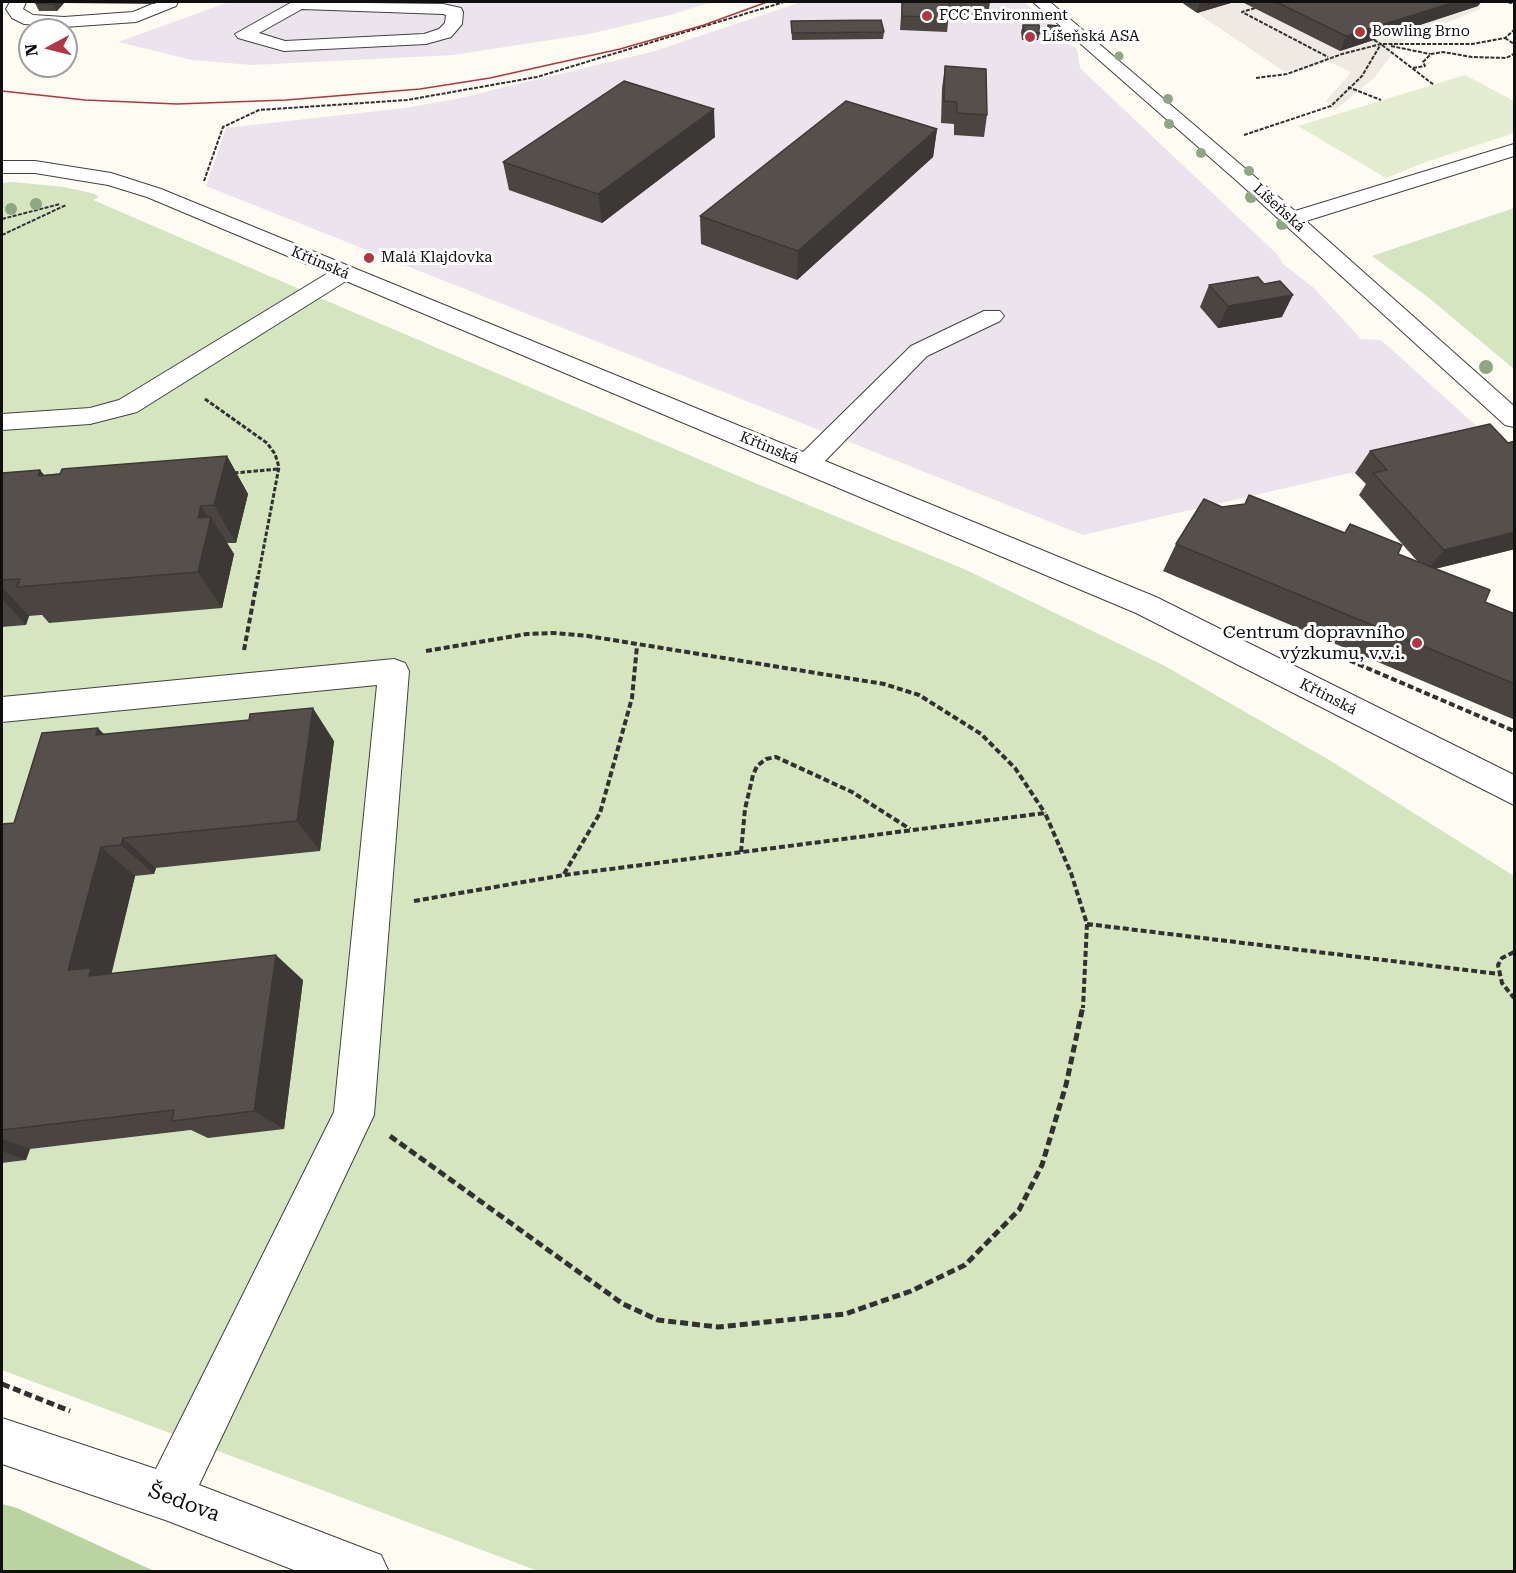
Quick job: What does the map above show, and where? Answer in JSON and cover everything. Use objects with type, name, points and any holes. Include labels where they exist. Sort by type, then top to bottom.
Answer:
[{"type":"street","points":[[18,2],[14,9],[18,14],[118,20],[151,12],[170,2]]},
{"type":"street","name":"Líšeňská","points":[[1041,2],[1291,219],[1515,419]]},
{"type":"street","points":[[302,3],[443,9],[455,12],[453,24],[446,33],[426,39],[284,46],[244,34],[302,3]]},
{"type":"street","points":[[1291,219],[1515,150]]},
{"type":"street","name":"Křtinská","points":[[2,166],[35,167],[111,179],[143,189],[1146,605],[1515,791]]},
{"type":"street","points":[[2,422],[111,413],[144,398],[344,273]]},
{"type":"street","points":[[807,465],[919,351],[992,316]]},
{"type":"street","points":[[2,709],[394,671],[354,1115],[168,1497]]},
{"type":"street","name":"Šedova","points":[[2,1441],[168,1497],[364,1572]]},
{"type":"path","points":[[203,183],[223,127],[259,110],[408,100],[526,79],[657,43],[784,2]]},
{"type":"path","points":[[1508,2],[1515,4]]},
{"type":"path","points":[[1255,8],[1242,12],[1329,58]]},
{"type":"path","points":[[1256,78],[1287,74],[1329,58],[1381,44],[1441,46],[1505,38],[1515,30]]},
{"type":"path","points":[[1505,38],[1515,44]]},
{"type":"path","points":[[1374,40],[1434,85]]},
{"type":"path","points":[[1381,44],[1430,54],[1443,52],[1472,57],[1506,58],[1515,54]]},
{"type":"path","points":[[1235,138],[1331,106],[1348,87],[1362,76],[1381,44]]},
{"type":"path","points":[[1441,46],[1443,52]]},
{"type":"path","points":[[1413,68],[1425,66],[1423,62],[1429,58],[1430,54]]},
{"type":"path","points":[[1348,87],[1382,100]]},
{"type":"path","points":[[2,219],[69,203],[2,235]]},
{"type":"path","points":[[176,378],[267,443],[275,454],[279,467],[237,686]]},
{"type":"path","points":[[223,473],[278,470]]},
{"type":"path","points":[[354,1115],[389,1135],[623,1304],[658,1320],[718,1328],[845,1314],[911,1291],[965,1265],[1019,1210],[1042,1165],[1066,1085],[1084,1002],[1087,924],[1071,873],[1045,813],[1015,768],[981,735],[956,716],[919,695],[884,684],[638,646],[588,636],[536,634],[423,651]]},
{"type":"path","points":[[564,874],[600,813],[632,698],[638,646]]},
{"type":"path","points":[[741,852],[745,809],[753,775],[757,766],[766,759],[776,758],[852,792],[911,830]]},
{"type":"path","points":[[372,908],[564,874],[1045,813]]},
{"type":"path","points":[[1087,924],[1498,974]]},
{"type":"path","points":[[1515,952],[1502,958],[1498,974],[1508,992],[1515,998]]},
{"type":"shaded area","points":[[229,2],[712,2],[670,15],[589,34],[453,55],[252,65],[192,60],[118,42]]},
{"type":"shaded area","points":[[801,2],[1024,2],[1047,22],[1050,33],[1057,33],[1059,40],[1077,49],[1080,68],[1278,255],[1283,264],[1314,288],[1361,339],[1381,340],[1492,440],[1083,535],[206,186],[226,128],[405,108],[456,99],[655,51]]},
{"type":"shaded area","points":[[1234,2],[1242,2],[1340,51],[1478,6],[1482,8],[1401,42],[1374,78],[1335,110],[1326,101],[1351,72],[1328,61],[1300,72],[1294,69],[1285,72],[1197,13]]},
{"type":"green space","points":[[1465,75],[1514,101],[1514,133],[1426,162],[1386,178],[1298,126]]},
{"type":"green space","points":[[2,183],[64,187],[95,194],[99,197],[93,200],[304,291],[282,306],[296,312],[320,298],[750,481],[964,569],[1165,666],[1331,761],[1514,876],[1514,1571],[538,1571],[2,1370],[2,1163],[26,1160],[30,1149],[209,1128],[106,994],[135,876],[154,874],[156,868],[320,851],[2,858],[2,627],[26,625],[29,616],[52,615],[2,486]]},
{"type":"green space","points":[[1514,208],[1514,369],[1429,298],[1372,256]]},
{"type":"green space","points":[[2,1504],[17,1508],[154,1571],[2,1571]]},
{"type":"building","points":[[55,2],[53,4],[35,3]]},
{"type":"building","points":[[902,2],[949,2],[949,18],[902,16]]},
{"type":"building","points":[[1276,2],[1455,2],[1346,36]]},
{"type":"building","points":[[881,20],[884,32],[792,33],[791,21]]},
{"type":"building","points":[[1023,25],[1039,25],[1040,33],[1024,32]]},
{"type":"building","points":[[1048,25],[1059,26],[1060,33],[1049,32]]},
{"type":"building","points":[[945,66],[986,69],[987,115],[957,113],[957,102],[944,101]]},
{"type":"building","points":[[624,81],[714,109],[598,194],[503,162]]},
{"type":"building","points":[[846,101],[937,129],[798,251],[700,216]]},
{"type":"building","points":[[1258,277],[1264,284],[1280,281],[1293,295],[1228,306],[1209,285]]},
{"type":"building","points":[[1490,424],[1508,443],[1515,441],[1515,532],[1444,550],[1373,473],[1387,470],[1370,451]]},
{"type":"building","points":[[227,456],[214,505],[201,506],[198,518],[211,517],[198,572],[17,587],[20,579],[2,580],[2,473],[40,470],[38,476],[60,474],[62,469]]},
{"type":"building","points":[[1249,495],[1345,533],[1350,524],[1402,545],[1398,554],[1490,590],[1485,602],[1515,614],[1515,684],[1176,544],[1204,499],[1222,507],[1245,504]]},
{"type":"building","points":[[313,708],[297,821],[123,838],[121,845],[101,847],[68,970],[91,968],[89,976],[276,955],[254,1111],[172,1121],[174,1110],[2,1130],[2,824],[14,823],[42,733],[98,728],[96,735],[249,720],[250,714]]},
{"type":"tram line","points":[[2,91],[85,100],[177,104],[286,100],[420,89],[490,78],[620,49],[704,25],[767,2]]},
{"type":"place","name":"FCC Environment","points":[[927,16]]},
{"type":"place","name":"Bowling Brno","points":[[1360,32]]},
{"type":"place","name":"Líšeňská ASA","points":[[1030,37]]},
{"type":"place","name":"Malá Klajdovka","points":[[369,258]]},
{"type":"place","name":"Centrum dopravního výzkumu, v.v.i.","points":[[1417,643]]}]
